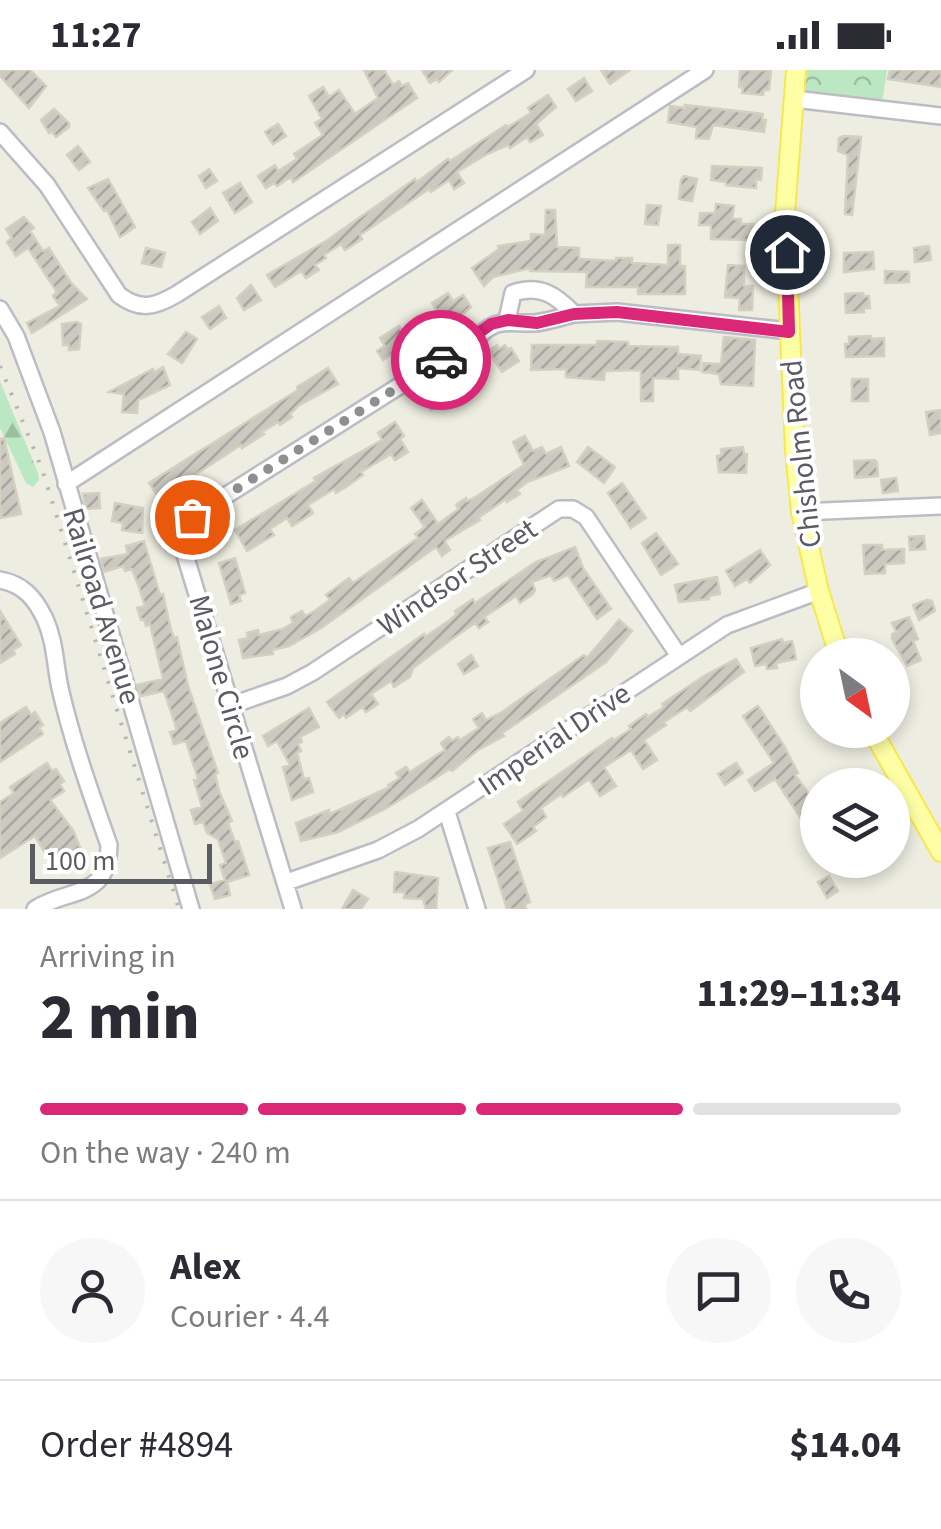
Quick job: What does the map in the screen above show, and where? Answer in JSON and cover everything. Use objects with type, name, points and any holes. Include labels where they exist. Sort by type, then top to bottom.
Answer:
[{"type":"main road","name":"Chisholm Road","points":[[796,70],[785,212],[789,332],[801,512],[834,638]]},
{"type":"main road","points":[[882,748],[941,852]]},
{"type":"street","points":[[0,132],[47,185],[120,295],[131,304],[147,308],[176,294],[526,70]]},
{"type":"street","points":[[66,484],[705,70]]},
{"type":"street","points":[[794,99],[941,116]]},
{"type":"street","name":"Malone Circle","points":[[508,320],[513,293],[529,288],[558,297],[574,314]]},
{"type":"street","name":"Railroad Avenue","points":[[0,309],[16,336],[40,400],[191,909]]},
{"type":"street","name":"Malone Circle","points":[[294,909],[182,545],[182,529],[192,517],[466,344],[491,324],[508,320],[537,323],[574,314],[617,312],[789,332]]},
{"type":"street","points":[[801,512],[941,506]]},
{"type":"street","name":"Windsor Street","points":[[232,705],[287,686],[313,672],[559,509],[574,509],[586,516],[679,656]]},
{"type":"street","points":[[0,580],[15,583],[30,595],[45,619],[55,648],[60,688],[109,845],[108,866],[100,880],[86,890],[35,909]]},
{"type":"street","name":"Imperial Drive","points":[[287,882],[378,850],[446,812],[726,625],[819,591]]},
{"type":"street","points":[[446,812],[477,909]]},
{"type":"green space","points":[[807,70],[887,70],[882,103],[805,95]]},
{"type":"green space","points":[[0,381],[38,473],[39,480],[33,487],[26,483],[0,428]]},
{"type":"building","points":[[0,70],[30,70],[46,86],[29,108],[0,76]]},
{"type":"building","points":[[364,70],[384,70],[393,85],[399,81],[402,86],[408,83],[417,98],[293,182],[291,177],[266,188],[258,176],[275,165],[278,171],[297,159],[294,154],[323,135],[315,123],[322,119],[309,96],[323,87],[329,97],[339,90],[355,114],[378,98]]},
{"type":"building","points":[[422,70],[452,70],[439,82],[437,79],[430,83]]},
{"type":"building","points":[[601,70],[630,70],[610,84]]},
{"type":"building","points":[[740,70],[771,70],[769,90],[764,90],[763,95],[742,93]]},
{"type":"building","points":[[890,70],[941,70],[941,87],[888,79]]},
{"type":"building","points":[[584,78],[592,91],[576,101],[568,89]]},
{"type":"building","points":[[548,95],[556,107],[536,124],[543,135],[530,142],[527,137],[510,148],[508,145],[487,154],[457,172],[464,183],[454,189],[449,180],[431,192],[429,189],[360,235],[362,239],[345,250],[341,244],[324,255],[326,258],[315,265],[319,270],[306,278],[301,271],[275,287],[267,275],[326,241],[415,179],[417,182],[448,159],[531,113],[528,108]]},
{"type":"building","points":[[670,106],[763,114],[764,132],[713,125],[709,139],[696,138],[697,127],[668,122]]},
{"type":"building","points":[[54,109],[69,123],[56,137],[41,120]]},
{"type":"building","points":[[278,124],[286,136],[273,144],[265,132]]},
{"type":"building","points":[[861,137],[852,215],[845,214],[848,155],[838,151],[839,138]]},
{"type":"building","points":[[78,146],[90,162],[79,170],[67,155]]},
{"type":"building","points":[[712,166],[762,168],[761,180],[756,179],[756,188],[726,185],[711,180]]},
{"type":"building","points":[[209,169],[217,181],[206,188],[199,176]]},
{"type":"building","points":[[684,176],[697,179],[692,201],[679,199]]},
{"type":"building","points":[[108,179],[135,227],[120,237],[107,210],[88,188]]},
{"type":"building","points":[[240,183],[252,202],[235,213],[223,193]]},
{"type":"building","points":[[716,204],[734,206],[732,219],[753,224],[753,240],[711,239],[711,225],[699,225],[700,213],[715,213]]},
{"type":"building","points":[[647,205],[661,206],[658,225],[645,224]]},
{"type":"building","points":[[210,208],[218,221],[200,234],[192,222]]},
{"type":"building","points":[[546,210],[555,210],[557,247],[579,248],[579,259],[632,258],[632,263],[668,265],[668,245],[680,245],[685,294],[638,294],[638,287],[586,287],[587,272],[530,268],[493,277],[484,286],[472,268],[498,246],[531,241],[531,234],[545,235]]},
{"type":"building","points":[[24,217],[34,228],[30,231],[43,251],[49,248],[71,283],[87,299],[32,333],[27,323],[60,306],[53,296],[57,292],[28,248],[16,256],[7,242],[12,238],[6,229]]},
{"type":"building","points":[[929,246],[931,260],[915,262],[914,248]]},
{"type":"building","points":[[146,248],[165,253],[161,267],[142,263]]},
{"type":"building","points":[[873,252],[874,269],[844,272],[844,253]]},
{"type":"building","points":[[728,265],[744,266],[744,286],[753,286],[752,310],[739,310],[740,298],[725,297]]},
{"type":"building","points":[[885,271],[909,272],[909,282],[885,283]]},
{"type":"building","points":[[251,285],[261,300],[244,310],[237,298]]},
{"type":"building","points":[[448,293],[453,301],[463,295],[471,307],[447,327],[432,303]]},
{"type":"building","points":[[845,294],[869,296],[870,308],[846,313]]},
{"type":"building","points":[[219,306],[226,318],[210,329],[202,317]]},
{"type":"building","points":[[62,324],[81,324],[79,349],[69,350],[69,345],[63,345]]},
{"type":"building","points":[[399,326],[409,343],[383,360],[377,351],[385,346],[380,338]]},
{"type":"building","points":[[186,332],[197,339],[182,363],[168,354]]},
{"type":"building","points":[[724,337],[755,340],[753,386],[721,384],[719,374],[702,372],[703,363],[721,364]]},
{"type":"building","points":[[849,337],[884,338],[884,356],[846,357]]},
{"type":"building","points":[[597,341],[678,347],[678,354],[701,356],[699,370],[678,368],[678,379],[653,378],[653,401],[641,401],[641,370],[605,371],[604,380],[566,377],[566,369],[531,370],[532,345],[597,345]]},
{"type":"building","points":[[497,345],[499,349],[505,345],[508,350],[511,348],[519,361],[502,372],[488,351]]},
{"type":"building","points":[[163,367],[170,385],[138,400],[137,413],[122,412],[124,394],[109,392]]},
{"type":"building","points":[[328,368],[338,384],[298,406],[290,414],[292,417],[280,425],[278,422],[159,498],[149,483]]},
{"type":"building","points":[[852,379],[868,379],[868,401],[852,401]]},
{"type":"building","points":[[433,384],[435,388],[442,384],[450,399],[431,410],[423,396],[427,393],[424,389]]},
{"type":"building","points":[[941,410],[941,433],[930,435],[926,412]]},
{"type":"building","points":[[395,422],[408,452],[395,460],[391,454],[361,472],[363,475],[346,487],[336,493],[334,489],[308,505],[313,513],[292,526],[287,518],[270,529],[274,535],[247,551],[235,530],[316,481],[314,478],[382,440],[378,433]]},
{"type":"building","points":[[525,436],[533,451],[542,447],[546,454],[561,447],[569,466],[527,482],[517,490],[520,494],[507,502],[506,499],[446,540],[450,550],[442,556],[436,547],[321,628],[289,646],[272,650],[273,654],[243,658],[239,640],[248,638],[247,633],[258,630],[259,635],[283,629],[293,623],[291,617],[302,611],[305,616],[313,612],[330,600],[326,595],[349,578],[353,583],[418,538],[415,534],[425,527],[411,508],[422,500],[438,524],[459,509],[456,505],[466,498],[474,498],[524,465],[513,442]]},
{"type":"building","points":[[4,438],[21,514],[0,518],[0,439]]},
{"type":"building","points":[[588,447],[615,467],[604,483],[577,462]]},
{"type":"building","points":[[743,447],[747,454],[746,473],[719,472],[717,456],[722,455],[721,449]]},
{"type":"building","points":[[874,460],[878,476],[855,478],[854,461]]},
{"type":"building","points":[[896,478],[898,491],[883,493],[881,480]]},
{"type":"building","points":[[622,483],[646,518],[631,528],[608,493]]},
{"type":"building","points":[[99,493],[100,508],[86,509],[83,494]]},
{"type":"building","points":[[115,503],[143,508],[142,533],[122,530],[123,523],[112,521]]},
{"type":"building","points":[[656,533],[678,564],[661,575],[642,543]]},
{"type":"building","points":[[924,536],[925,549],[910,550],[909,537]]},
{"type":"building","points":[[144,541],[218,773],[215,774],[219,791],[232,821],[228,823],[249,875],[227,882],[230,895],[215,899],[210,884],[225,880],[220,865],[226,863],[218,839],[207,833],[203,822],[195,824],[191,810],[202,807],[186,741],[174,744],[170,732],[176,731],[176,727],[164,691],[141,696],[137,685],[163,679],[150,624],[146,626],[141,620],[137,608],[145,606],[139,587],[132,569],[125,571],[123,566],[104,572],[101,559],[128,554],[126,546]]},
{"type":"building","points":[[863,545],[882,545],[882,550],[904,549],[904,563],[885,564],[885,573],[865,574]]},
{"type":"building","points":[[575,547],[583,568],[611,609],[597,619],[568,575],[554,581],[551,575],[532,582],[533,594],[520,603],[516,596],[484,617],[488,622],[479,628],[475,623],[452,639],[413,668],[410,677],[394,687],[391,681],[371,694],[378,704],[366,712],[362,707],[346,718],[344,714],[339,718],[327,702],[450,620],[457,614],[455,611],[473,599],[475,603],[536,562]]},
{"type":"building","points":[[760,550],[770,565],[750,583],[747,579],[735,586],[726,571]]},
{"type":"building","points":[[235,558],[245,593],[239,595],[241,601],[231,604],[219,563]]},
{"type":"building","points":[[717,577],[720,594],[679,602],[675,585]]},
{"type":"building","points":[[932,601],[935,611],[919,620],[913,605]]},
{"type":"building","points":[[0,611],[21,645],[0,663]]},
{"type":"building","points":[[909,617],[921,660],[910,665],[910,638],[892,638],[896,632],[892,623]]},
{"type":"building","points":[[619,620],[632,631],[606,662],[502,733],[504,736],[385,809],[338,832],[301,841],[296,823],[329,810],[330,814],[390,787],[400,778],[396,773],[406,767],[410,772],[445,750],[441,743],[449,737],[452,741],[458,737],[460,740],[479,728],[473,719],[482,713],[486,720],[502,712],[584,655],[587,658]]},
{"type":"building","points":[[782,639],[783,643],[792,641],[796,659],[776,663],[777,668],[755,666],[751,648]]},
{"type":"building","points":[[471,655],[478,666],[464,674],[458,664]]},
{"type":"building","points":[[736,659],[744,672],[690,711],[687,707],[664,722],[666,725],[644,740],[657,760],[643,769],[631,750],[604,767],[616,786],[600,796],[589,779],[563,797],[561,794],[541,808],[546,817],[533,827],[536,831],[517,844],[504,824],[523,811],[518,802],[631,729],[629,726],[646,714],[648,717],[704,676]]},
{"type":"building","points":[[758,706],[784,746],[800,782],[800,817],[775,779],[755,791],[748,780],[774,763],[743,716]]},
{"type":"building","points":[[26,707],[31,715],[35,712],[43,725],[39,728],[43,734],[0,762],[0,723]]},
{"type":"building","points":[[309,708],[319,727],[300,737],[301,751],[297,753],[304,779],[309,778],[313,792],[292,800],[283,767],[290,765],[277,741],[268,746],[263,736]]},
{"type":"building","points":[[47,763],[64,781],[60,784],[64,791],[50,800],[73,830],[81,850],[60,863],[57,857],[50,861],[35,836],[0,858],[0,802],[14,793],[10,787]]},
{"type":"building","points":[[736,763],[743,773],[725,785],[718,774]]},
{"type":"building","points":[[510,842],[530,902],[525,904],[526,909],[507,909],[488,848]]},
{"type":"building","points":[[395,872],[438,878],[436,909],[426,909],[423,899],[404,898],[405,892],[394,892]]},
{"type":"building","points":[[830,878],[838,891],[827,898],[818,882]]},
{"type":"building","points":[[353,890],[368,899],[361,909],[342,909]]},
{"type":"railway","points":[[0,366],[42,469],[179,909]]},
{"type":"way so far","points":[[192,517],[441,360]]},
{"type":"route","points":[[441,360],[491,324],[508,320],[537,323],[574,314],[617,312],[789,332],[787,252]]}]
